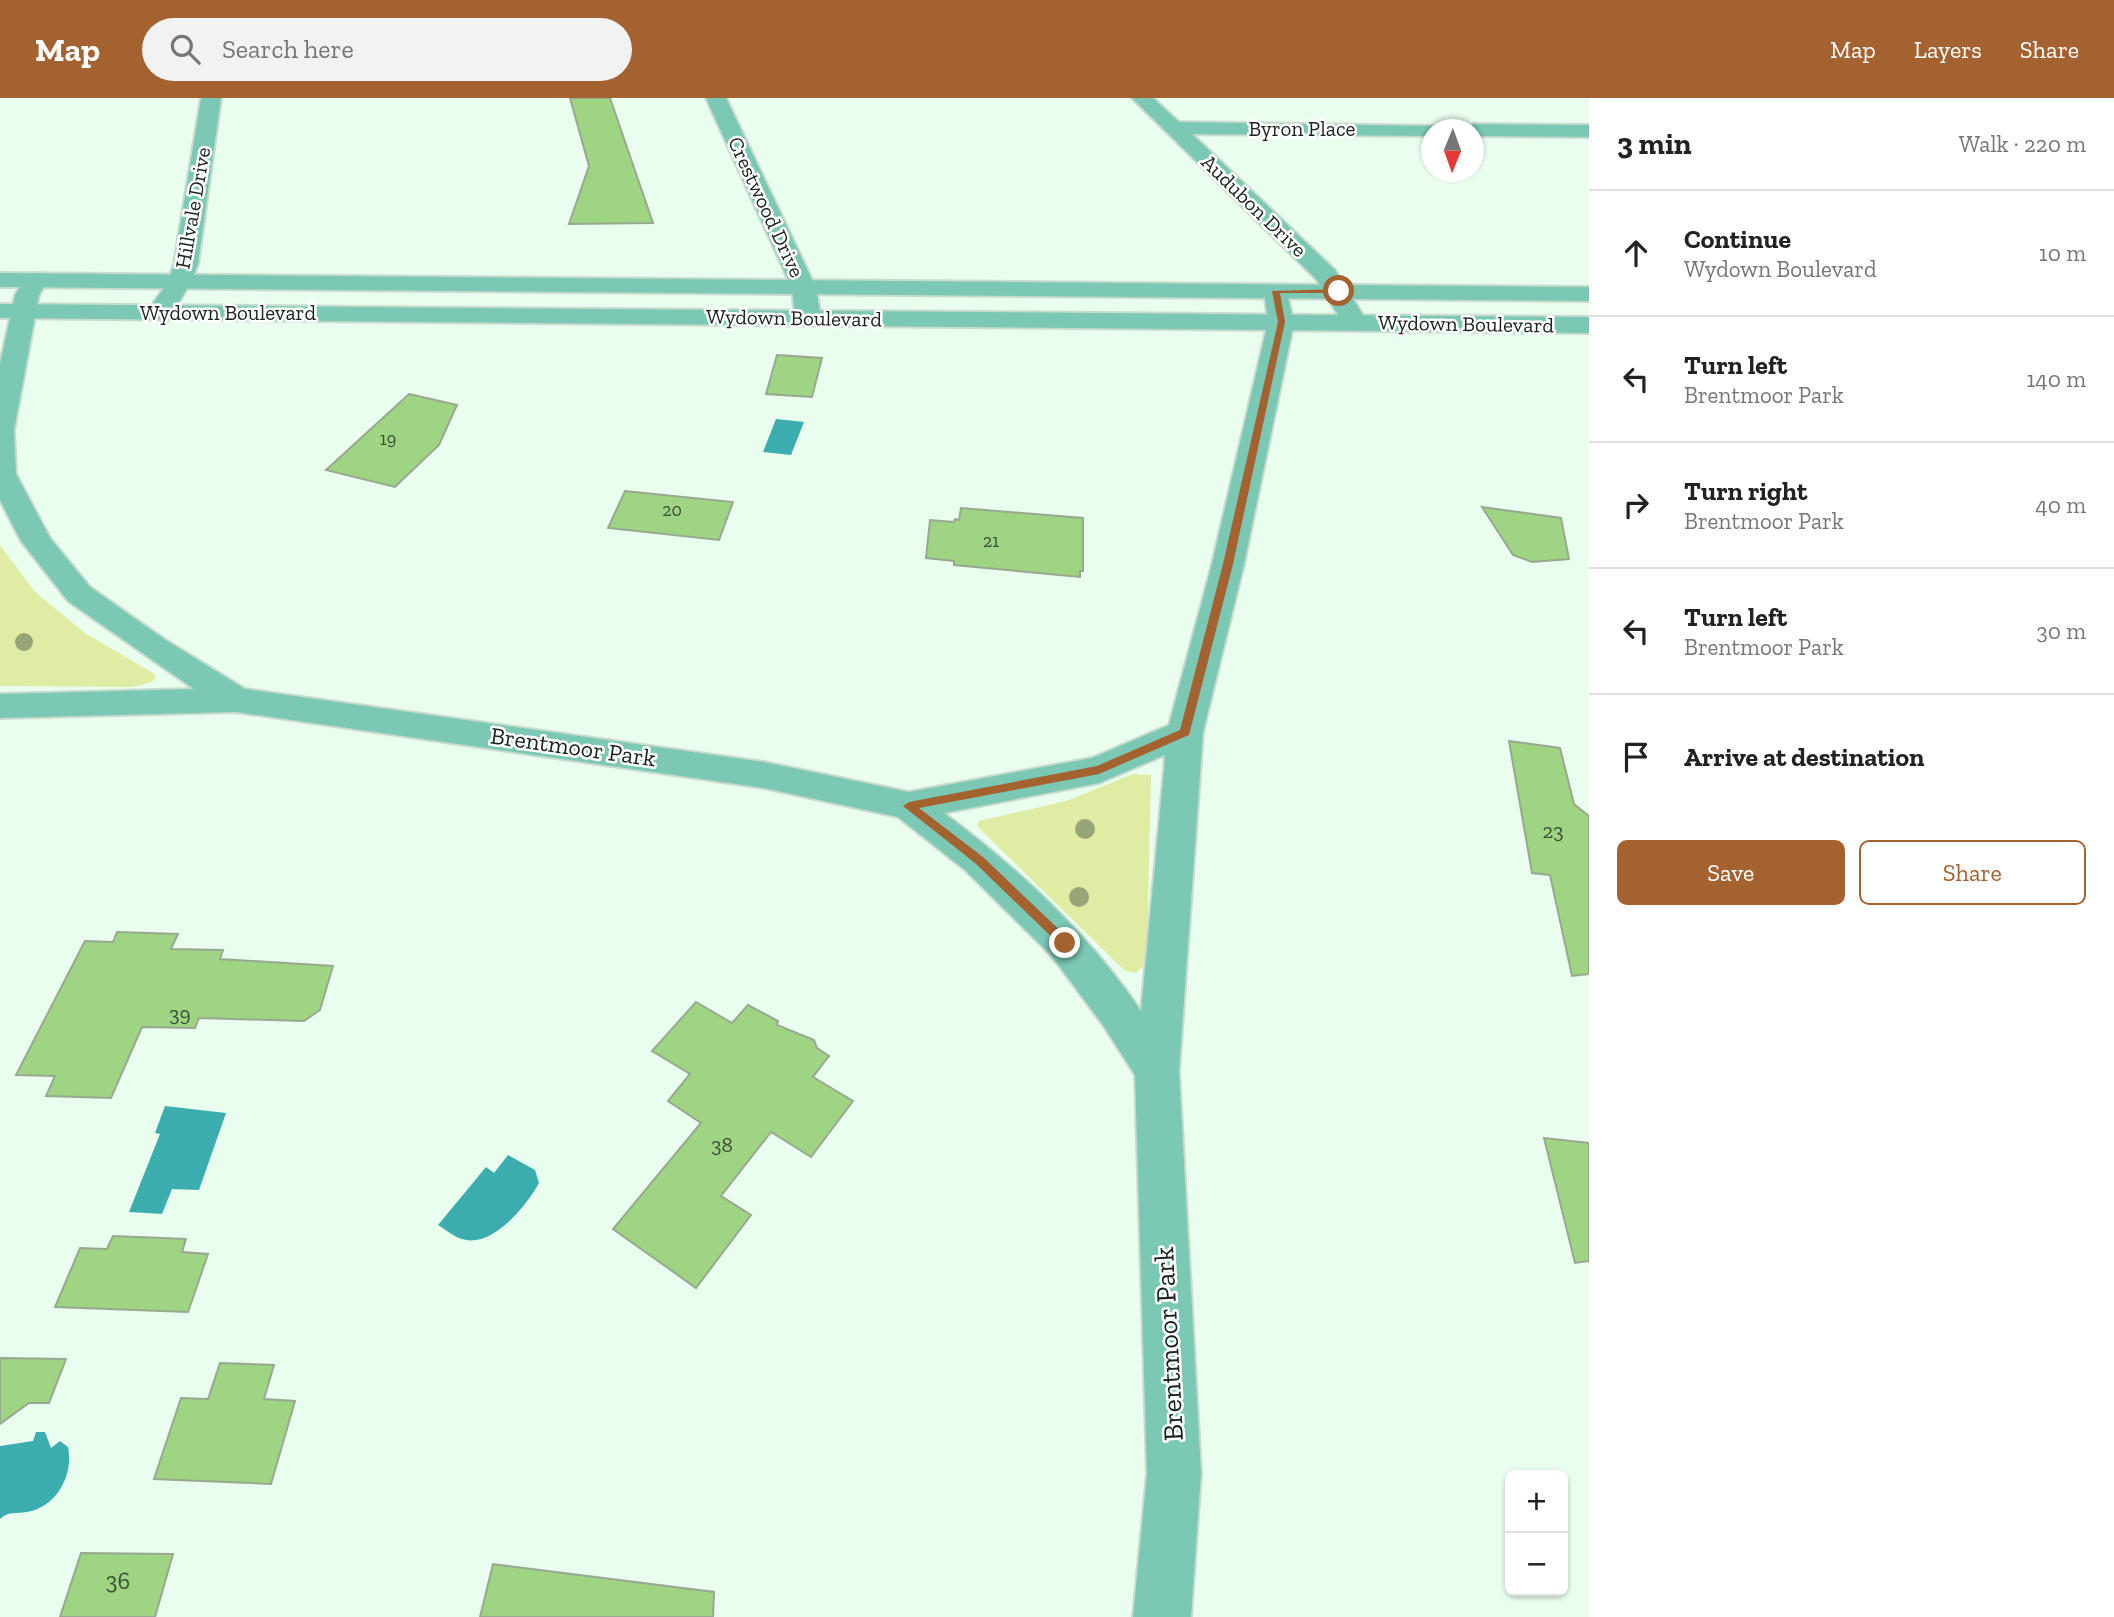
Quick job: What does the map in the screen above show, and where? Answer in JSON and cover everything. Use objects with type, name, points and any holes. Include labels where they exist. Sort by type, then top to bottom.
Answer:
[{"type":"street","name":"Hillvale Drive","points":[[160,312],[180,282],[186,264],[211,98]]},
{"type":"street","name":"Crestwood Drive","points":[[716,98],[804,288],[808,318]]},
{"type":"street","name":"Audubon Drive","points":[[1142,98],[1326,275],[1339,291],[1355,323]]},
{"type":"street","name":"Byron Place","points":[[1172,128],[1421,130]]},
{"type":"street","points":[[1484,130],[1589,131]]},
{"type":"street","name":"Wydown Boulevard","points":[[0,280],[804,288],[1279,306],[1355,323],[1589,325]]},
{"type":"street","name":"Brentmoor Park","points":[[36,280],[12,311],[0,430],[0,474],[36,541],[79,594],[152,647],[236,701]]},
{"type":"street","name":"Wydown Boulevard","points":[[12,311],[808,318],[1279,306],[1339,291],[1589,294]]},
{"type":"street","name":"Brentmoor Park","points":[[1162,1617],[1174,1473],[1157,1071],[1185,732],[1228,564],[1279,306]]},
{"type":"street","name":"Brentmoor Park","points":[[0,706],[236,701],[764,775],[909,806],[1099,770],[1185,732]]},
{"type":"street","name":"Brentmoor Park","points":[[909,806],[979,860],[1065,943],[1118,1012],[1157,1071]]},
{"type":"green space","points":[[0,545],[35,592],[85,633],[153,673],[156,678],[152,682],[133,687],[0,686]]},
{"type":"green space","points":[[1133,774],[1151,775],[1147,945],[1145,964],[1136,973],[1125,971],[977,826],[979,821],[1066,801]]},
{"type":"water","points":[[776,419],[804,422],[791,455],[763,452]]},
{"type":"water","points":[[165,1106],[226,1113],[199,1190],[172,1189],[162,1214],[129,1212],[160,1134],[155,1133]]},
{"type":"water","points":[[508,1155],[535,1170],[539,1183],[507,1223],[485,1238],[473,1240],[459,1238],[438,1225],[486,1167],[494,1173]]},
{"type":"water","points":[[36,1432],[45,1432],[51,1448],[60,1441],[68,1447],[66,1478],[47,1504],[0,1519],[0,1446],[33,1441]]},
{"type":"building","points":[[570,98],[610,98],[653,223],[569,224],[589,166]]},
{"type":"building","points":[[777,355],[822,358],[812,397],[766,394]]},
{"type":"building","points":[[409,394],[457,405],[439,445],[395,487],[326,470]]},
{"type":"building","points":[[625,491],[733,502],[719,540],[608,528]]},
{"type":"building","points":[[1482,507],[1561,518],[1569,559],[1532,562],[1513,555]]},
{"type":"building","points":[[961,508],[1083,518],[1083,571],[1080,571],[1080,577],[954,565],[954,561],[926,558],[930,520],[954,522],[955,519],[959,520]]},
{"type":"building","points":[[1509,741],[1560,748],[1574,804],[1589,816],[1589,974],[1572,976],[1550,875],[1532,873]]},
{"type":"building","points":[[117,932],[178,934],[171,949],[223,950],[220,959],[333,966],[320,1010],[304,1021],[199,1018],[195,1028],[142,1027],[111,1098],[46,1096],[55,1076],[16,1075],[85,941],[113,942]]},
{"type":"building","points":[[696,1002],[732,1023],[748,1005],[778,1021],[777,1025],[814,1040],[817,1048],[829,1056],[813,1077],[853,1101],[811,1157],[771,1132],[721,1196],[751,1215],[696,1288],[613,1229],[701,1123],[668,1101],[690,1074],[652,1051]]},
{"type":"building","points":[[1544,1138],[1589,1143],[1589,1261],[1575,1263]]},
{"type":"building","points":[[113,1236],[186,1239],[182,1252],[208,1254],[188,1312],[55,1307],[80,1248],[107,1249]]},
{"type":"building","points":[[0,1358],[66,1359],[49,1403],[29,1403],[0,1424]]},
{"type":"building","points":[[220,1363],[274,1365],[264,1399],[295,1401],[271,1484],[154,1479],[181,1398],[208,1399]]},
{"type":"building","points":[[81,1553],[173,1554],[155,1617],[60,1617]]},
{"type":"building","points":[[493,1564],[714,1592],[713,1617],[480,1617]]},
{"type":"route","points":[[1065,943],[979,860],[909,806],[1099,770],[1185,732],[1228,564],[1282,322],[1276,291],[1339,291]]}]
